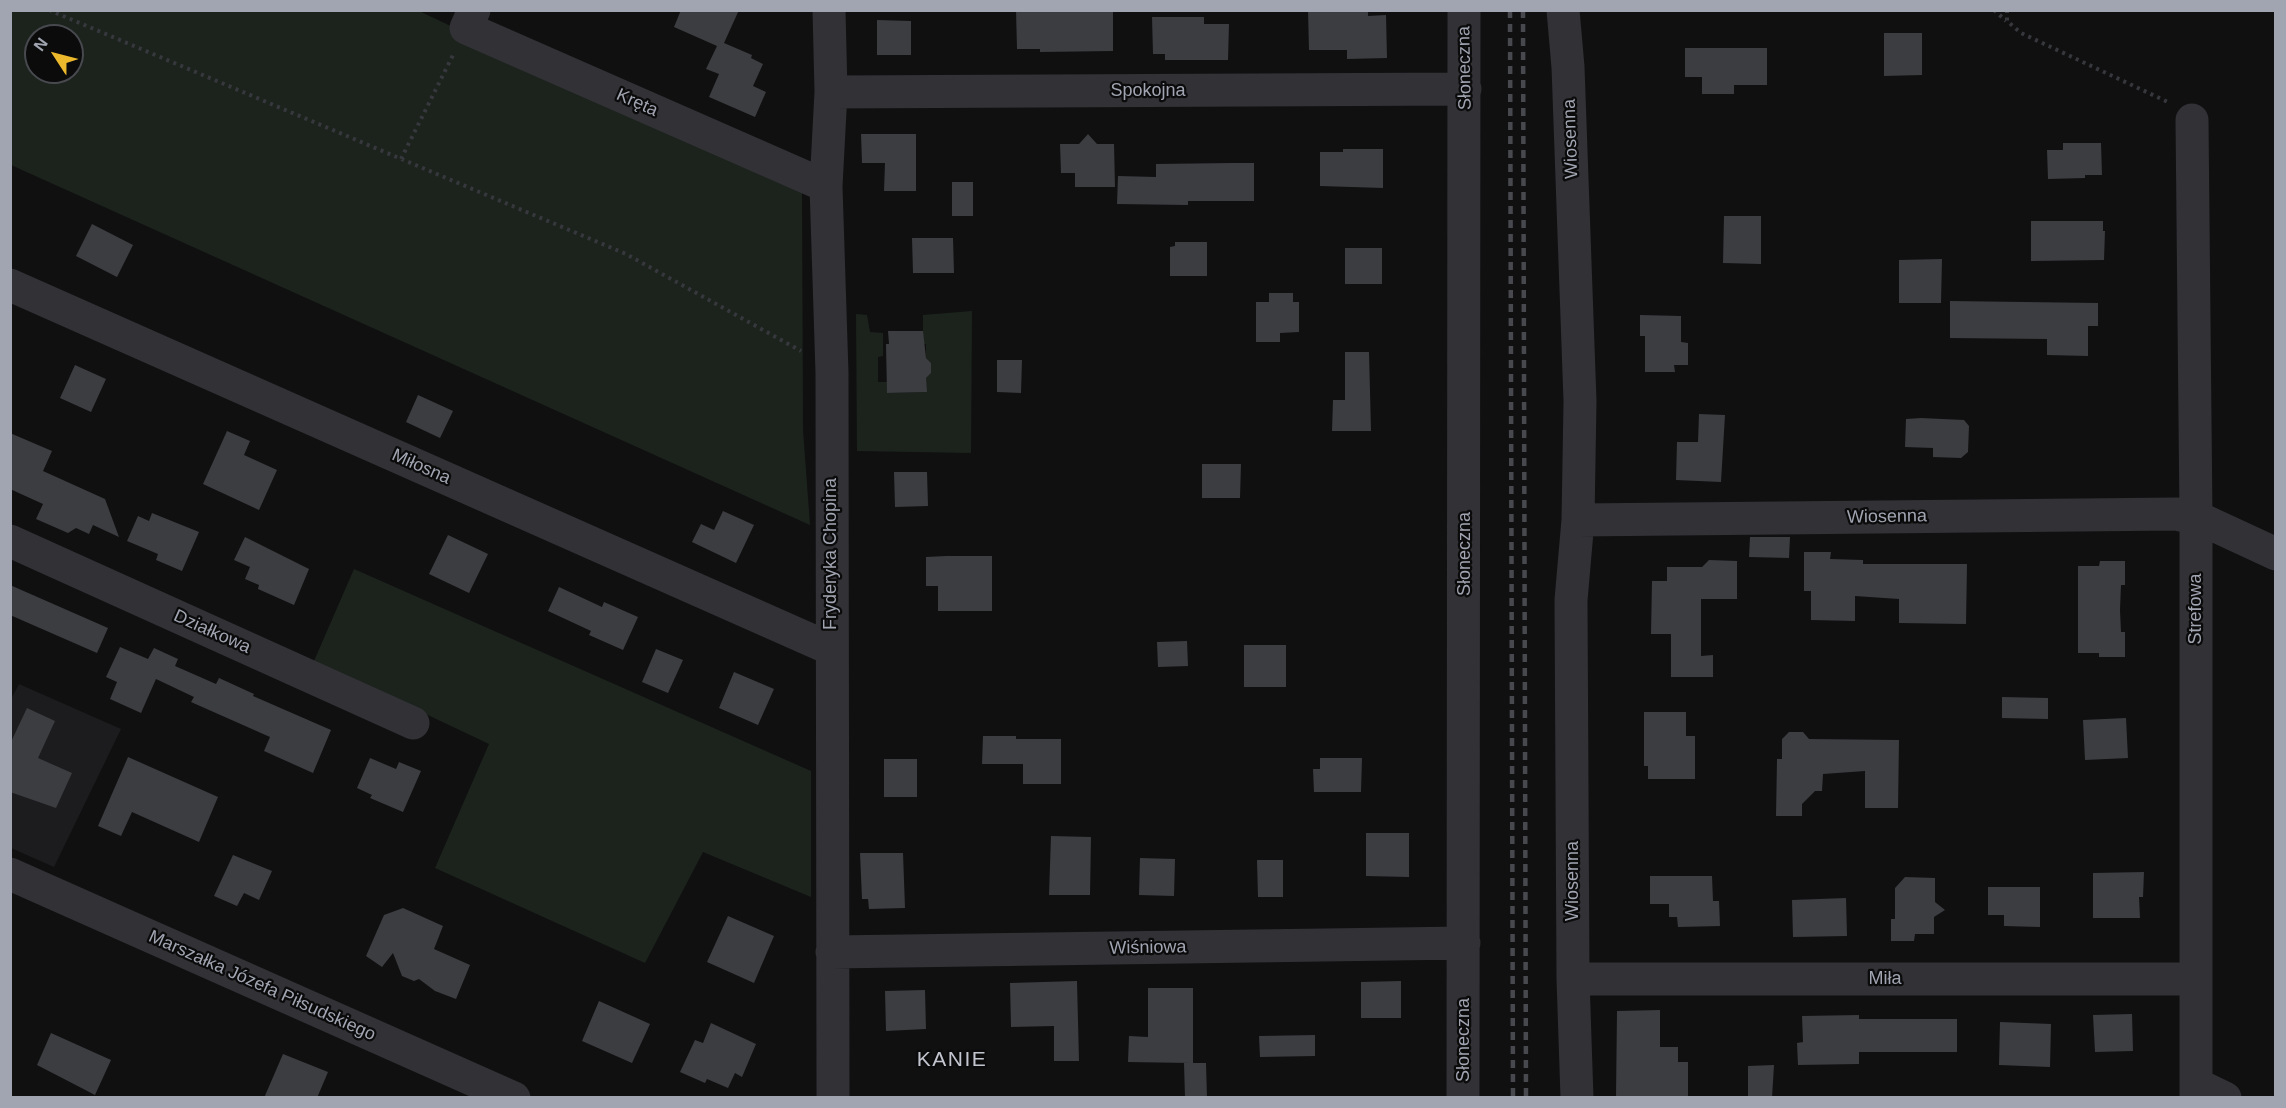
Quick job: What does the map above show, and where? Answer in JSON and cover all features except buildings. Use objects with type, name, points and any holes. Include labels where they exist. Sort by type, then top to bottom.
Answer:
[{"type":"street","name":"Fryderyka Chopina","points":[[829,10],[831,92],[826,186],[831,365],[832,1098]]},
{"type":"street","name":"Słoneczna","points":[[1463,1098],[1466,89],[1464,10]]},
{"type":"street","name":"Wiosenna","points":[[1563,10],[1568,67],[1580,401],[1578,520],[1571,600],[1573,979],[1577,1098]]},
{"type":"street","name":"Kręta","points":[[470,19],[826,186]]},
{"type":"street","name":"Spokojna","points":[[831,92],[1466,89]]},
{"type":"street","name":"Strefowa","points":[[2192,120],[2196,518],[2196,1091]]},
{"type":"street","name":"Miłosna","points":[[10,285],[831,649]]},
{"type":"street","name":"Wiosenna","points":[[1578,520],[2177,514],[2196,518],[2276,554]]},
{"type":"street","name":"Działkowa","points":[[10,542],[412,723]]},
{"type":"street","name":"Marszałka Józefa Piłsudskiego","points":[[10,874],[514,1098]]},
{"type":"street","name":"Wiśniowa","points":[[832,952],[1464,943]]},
{"type":"street","name":"Miła","points":[[1573,979],[2196,979]]},
{"type":"street","points":[[2196,1091],[2225,1098]]},
{"type":"path","points":[[49,10],[626,254],[824,364],[831,365]]},
{"type":"path","points":[[1994,10],[2021,33],[2187,111],[2192,120]]},
{"type":"path","points":[[2007,10],[2007,21]]},
{"type":"path","points":[[401,159],[470,19]]},
{"type":"shaded area","points":[[11,11],[419,11],[802,192],[803,430],[810,525],[11,165]]},
{"type":"shaded area","points":[[972,311],[971,453],[857,451],[856,314],[867,315],[870,332],[883,333],[883,356],[878,357],[878,382],[887,382],[887,393],[926,392],[926,378],[931,373],[931,363],[926,358],[926,344],[923,344],[923,315]]},
{"type":"shaded area","points":[[354,569],[811,771],[811,897],[703,852],[645,963],[435,868],[489,744],[314,661]]},
{"type":"shaded area","points":[[19,684],[121,729],[54,867],[11,848],[10,701]]},
{"type":"railway","points":[[1510,10],[1513,1098]]},
{"type":"railway","points":[[1523,10],[1526,1098]]},
{"type":"district","name":"KANIE","points":[[952,1060]]}]
